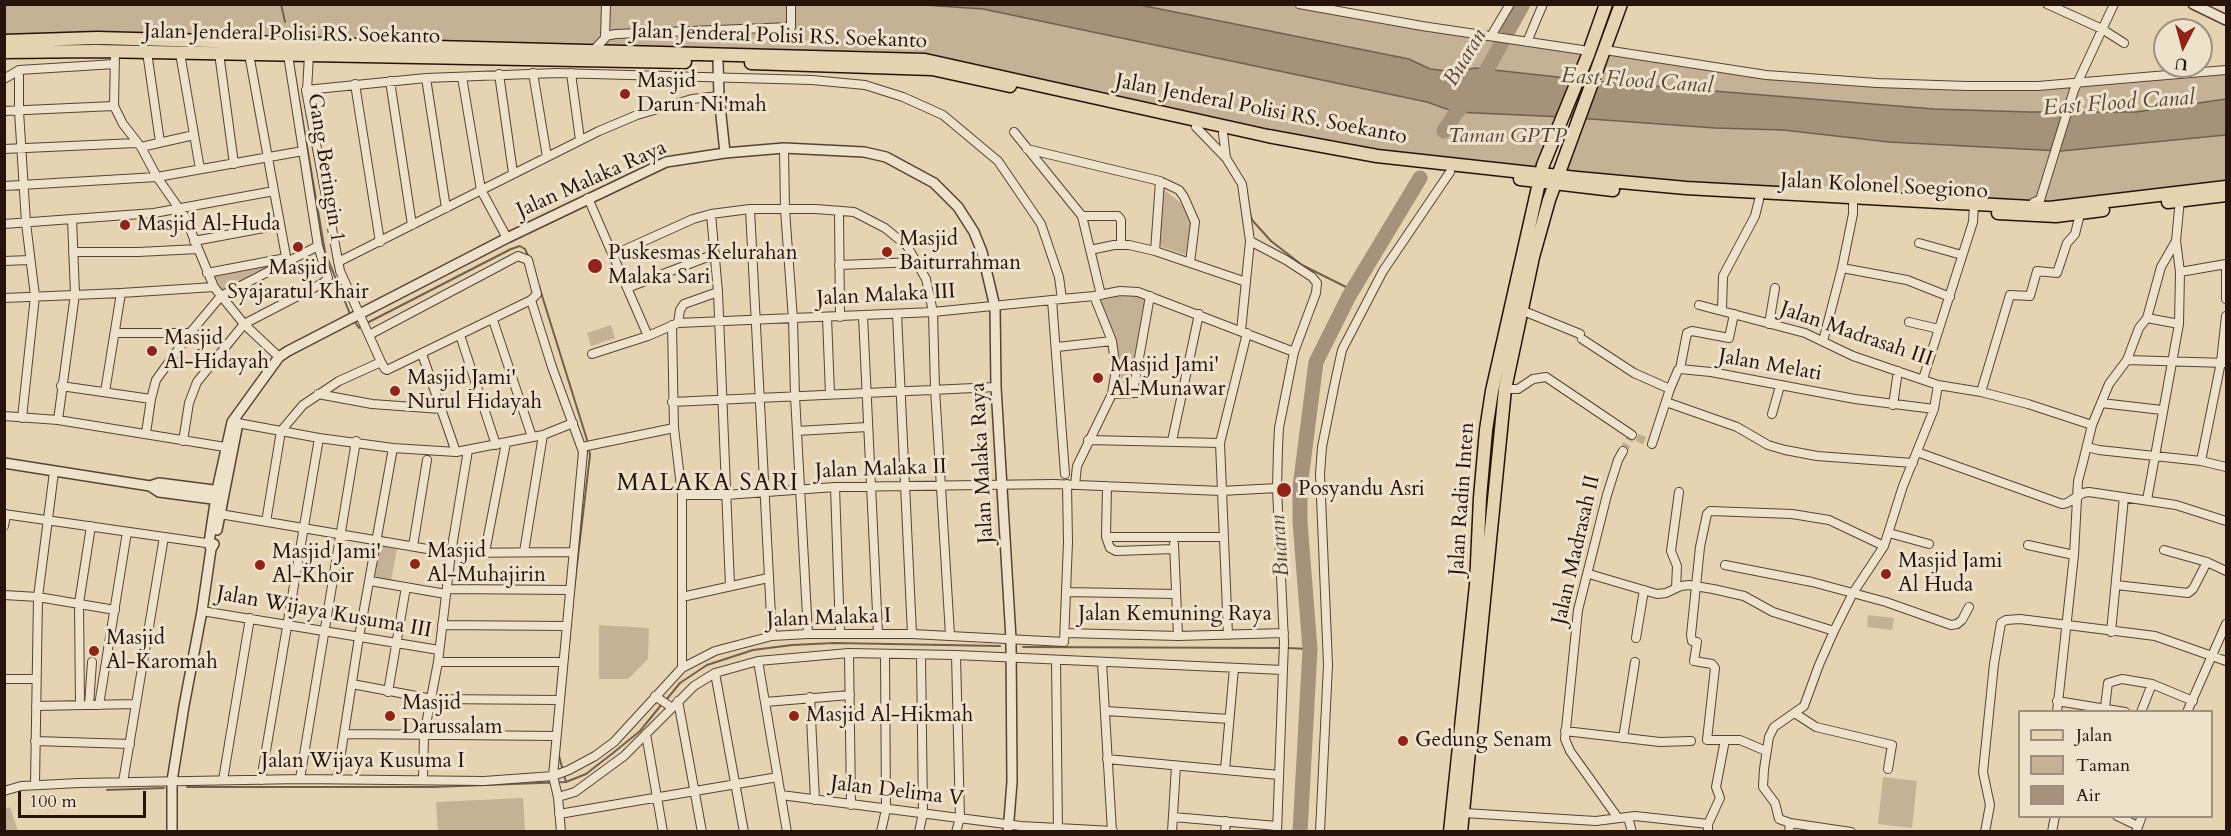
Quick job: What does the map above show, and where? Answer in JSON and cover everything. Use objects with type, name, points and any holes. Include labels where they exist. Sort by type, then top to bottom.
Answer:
[{"type":"main road","name":"Jalan Radin Inten","points":[[1461,831],[1464,813],[1486,430],[1492,390],[1545,159],[1589,53],[1606,4]]},
{"type":"main road","name":"Jalan Radin Inten","points":[[1450,831],[1470,702],[1505,389],[1521,310],[1555,179],[1621,4]]},
{"type":"main road","name":"Jalan Jenderal Polisi RS. Soekanto","points":[[4,41],[115,39],[926,60],[1396,163]]},
{"type":"main road","points":[[115,39],[115,58]]},
{"type":"main road","name":"Jalan Jenderal Polisi RS. Soekanto","points":[[4,52],[115,58],[147,52],[932,69],[1196,127],[1222,137],[1250,139],[1445,170],[1540,177]]},
{"type":"main road","points":[[1520,172],[1545,159]]},
{"type":"main road","points":[[1562,163],[1563,167],[1577,178]]},
{"type":"main road","name":"Jalan Jenderal Polisi RS. Soekanto","points":[[1445,170],[1520,172],[1540,177]]},
{"type":"main road","name":"Jalan Kolonel Soegiono","points":[[1540,177],[1661,194],[1974,209],[2226,195]]},
{"type":"main road","name":"Jalan Kolonel Soegiono","points":[[1555,179],[1577,178],[2056,216],[2180,197],[2226,187]]},
{"type":"street","points":[[606,4],[605,36],[614,52]]},
{"type":"street","points":[[593,51],[605,36],[616,34],[791,27],[791,4]]},
{"type":"street","points":[[1495,36],[1510,4]]},
{"type":"street","points":[[1523,41],[1543,4]]},
{"type":"street","points":[[2047,4],[2102,29],[2124,43]]},
{"type":"street","points":[[2040,205],[2075,87],[2114,4]]},
{"type":"street","points":[[2193,4],[2212,9],[2226,20]]},
{"type":"street","points":[[1304,5],[1589,53]]},
{"type":"street","points":[[147,52],[160,142]]},
{"type":"street","points":[[180,53],[200,169]]},
{"type":"street","points":[[219,54],[234,164]]},
{"type":"street","points":[[249,54],[286,260]]},
{"type":"street","name":"Gang Beringin 1","points":[[244,324],[328,278],[328,255],[318,246],[288,55]]},
{"type":"street","points":[[309,55],[306,93],[319,162],[328,255],[338,262],[360,323],[387,370],[493,320],[534,297]]},
{"type":"street","points":[[1603,55],[1829,81],[1967,86],[2075,87],[2226,70]]},
{"type":"street","points":[[4,80],[19,69],[115,58],[114,106],[157,177],[181,209],[214,287],[244,324],[279,357]]},
{"type":"street","points":[[718,63],[725,153]]},
{"type":"street","points":[[19,69],[19,111],[26,223],[35,296],[22,418]]},
{"type":"street","points":[[307,90],[426,78],[533,73],[718,76],[865,85],[918,103],[943,115],[998,161],[1029,204],[1046,236],[1059,277],[1062,299]]},
{"type":"street","points":[[533,73],[547,157]]},
{"type":"street","points":[[572,73],[580,140]]},
{"type":"street","points":[[499,74],[513,173]]},
{"type":"street","points":[[462,76],[481,190],[507,238]]},
{"type":"street","points":[[426,78],[446,208]]},
{"type":"street","points":[[390,81],[412,225]]},
{"type":"street","points":[[355,84],[380,242]]},
{"type":"street","points":[[338,262],[580,140],[637,115],[692,99],[719,96]]},
{"type":"street","points":[[4,111],[114,106]]},
{"type":"street","points":[[1196,127],[1226,158],[1242,184],[1250,241],[1244,332],[1220,443],[1228,635]]},
{"type":"street","points":[[1014,132],[1082,216],[1097,296],[1112,341],[1116,369],[1112,394],[1088,440],[1071,484],[1066,633]]},
{"type":"street","points":[[4,149],[138,145],[194,135]]},
{"type":"street","points":[[1206,137],[1222,137],[1226,158]]},
{"type":"street","points":[[784,148],[785,210],[793,319],[808,634]]},
{"type":"street","name":"Jalan Malaka Raya","points":[[219,495],[225,447],[236,420],[279,357],[360,323],[507,238],[666,162],[725,153],[784,148],[874,154],[886,157],[934,183],[952,200],[974,232],[987,266],[995,307],[996,387],[1011,639],[1013,724],[1009,828]]},
{"type":"street","points":[[1027,149],[1160,181],[1182,193],[1195,225],[1190,263]]},
{"type":"street","points":[[4,186],[157,177],[303,151]]},
{"type":"street","points":[[307,166],[319,162]]},
{"type":"street","points":[[1320,831],[1328,665],[1320,474],[1322,447],[1342,350],[1383,271],[1445,170]]},
{"type":"street","points":[[1155,251],[1160,181]]},
{"type":"street","points":[[4,224],[154,213],[274,191]]},
{"type":"street","points":[[2147,500],[2179,324],[2180,272],[2176,241],[2180,197]]},
{"type":"street","points":[[588,198],[648,336]]},
{"type":"street","points":[[1722,310],[1723,276],[1755,216],[1760,200]]},
{"type":"street","points":[[1823,341],[1842,268],[1853,214],[1852,204]]},
{"type":"street","points":[[750,209],[772,636]]},
{"type":"street","points":[[613,255],[677,225],[711,214],[750,209],[854,212],[885,228],[907,246],[926,279],[933,312],[935,389],[950,635]]},
{"type":"street","points":[[1923,379],[1950,297],[1974,209]]},
{"type":"street","points":[[839,210],[840,317]]},
{"type":"street","points":[[711,214],[718,292],[730,586]]},
{"type":"street","points":[[1981,392],[2009,296],[2013,294],[2030,296],[2037,271],[2057,273],[2067,243],[2075,234],[2080,214]]},
{"type":"street","points":[[1082,216],[1119,216],[1121,244]]},
{"type":"street","points":[[58,420],[75,294],[72,219]]},
{"type":"street","points":[[194,241],[280,225]]},
{"type":"street","points":[[1173,817],[1277,829],[1284,642],[1277,488],[1279,428],[1294,352],[1316,293],[1317,283],[1312,277],[1286,260],[1250,241]]},
{"type":"street","points":[[2056,710],[2074,555],[2078,481],[2092,425],[2109,384],[2127,360],[2139,328],[2147,318],[2161,267],[2176,241]]},
{"type":"street","points":[[1919,243],[1962,255]]},
{"type":"street","points":[[1090,250],[1121,244],[1155,251],[1246,282]]},
{"type":"street","points":[[146,433],[156,380],[190,333],[221,296],[286,260],[318,246]]},
{"type":"street","points":[[73,252],[198,249]]},
{"type":"street","points":[[627,288],[715,254]]},
{"type":"street","points":[[360,323],[518,256],[528,260],[534,297],[552,367],[573,423],[586,446]]},
{"type":"street","points":[[4,261],[29,260]]},
{"type":"street","points":[[207,273],[286,260]]},
{"type":"street","points":[[839,265],[917,262]]},
{"type":"street","points":[[2180,272],[2226,264],[2226,299]]},
{"type":"street","points":[[1842,268],[1907,280],[1950,297]]},
{"type":"street","points":[[4,298],[214,287]]},
{"type":"street","points":[[1769,324],[1775,288]]},
{"type":"street","name":"Jalan Malaka III","points":[[592,354],[648,336],[675,324],[933,312],[1130,291],[1199,314],[1294,352]]},
{"type":"street","points":[[682,668],[682,495],[672,402],[675,324],[684,304],[718,292]]},
{"type":"street","points":[[105,392],[121,293]]},
{"type":"street","points":[[1133,392],[1150,296]]},
{"type":"street","points":[[1052,300],[1065,474]]},
{"type":"street","name":"Jalan Madrasah III","points":[[1699,305],[1805,333],[1853,356],[1938,385],[1981,392],[2028,404],[2092,425]]},
{"type":"street","points":[[1521,310],[1581,337],[1634,373],[1670,389]]},
{"type":"street","points":[[897,314],[912,634]]},
{"type":"street","points":[[1172,441],[1199,314]]},
{"type":"street","points":[[1652,444],[1670,389],[1680,369],[1687,333],[1692,331],[1729,338],[1734,314]]},
{"type":"street","points":[[862,316],[878,633]]},
{"type":"street","points":[[2201,461],[2224,362],[2226,316]]},
{"type":"street","points":[[826,317],[830,394]]},
{"type":"street","points":[[2147,318],[2179,324]]},
{"type":"street","points":[[493,320],[532,437]]},
{"type":"street","points":[[1909,322],[1939,329]]},
{"type":"street","points":[[183,441],[189,403],[197,382],[244,324]]},
{"type":"street","points":[[115,333],[190,333]]},
{"type":"street","points":[[460,335],[496,445]]},
{"type":"street","points":[[1057,347],[1112,341]]},
{"type":"street","points":[[422,354],[456,452]]},
{"type":"street","points":[[2127,360],[2224,362]]},
{"type":"street","points":[[266,522],[281,431],[303,405],[317,394],[381,362]]},
{"type":"street","name":"Jalan Melati","points":[[1680,369],[1711,372],[1893,405],[1934,409]]},
{"type":"street","points":[[1893,405],[1898,371]]},
{"type":"street","points":[[1505,389],[1518,389],[1533,380],[1546,377],[1632,435]]},
{"type":"street","points":[[1851,831],[1789,827],[1779,819],[1775,803],[1765,791],[1766,751],[1774,727],[1796,714],[1804,706],[1819,665],[1853,593],[1884,546],[1934,409],[1938,385]]},
{"type":"street","points":[[61,386],[151,399]]},
{"type":"street","points":[[1773,414],[1780,386]]},
{"type":"street","points":[[672,402],[996,387]]},
{"type":"street","points":[[1112,394],[1181,391]]},
{"type":"street","points":[[317,394],[372,404],[441,408]]},
{"type":"street","points":[[1666,402],[1737,427],[1768,445],[1785,450],[1817,456],[1913,463]]},
{"type":"street","points":[[2102,404],[2162,410]]},
{"type":"street","points":[[4,416],[58,420],[225,447]]},
{"type":"street","points":[[236,420],[319,438],[356,441],[428,454],[456,452],[506,443],[543,435],[573,423]]},
{"type":"street","name":"Jalan Malaka Raya","points":[[219,495],[236,420]]},
{"type":"street","points":[[797,431],[867,427]]},
{"type":"street","points":[[586,446],[674,428]]},
{"type":"street","points":[[524,552],[543,435]]},
{"type":"street","points":[[261,780],[319,438]]},
{"type":"street","points":[[1088,440],[1220,443]]},
{"type":"street","points":[[300,779],[356,441]]},
{"type":"street","points":[[485,552],[506,443]]},
{"type":"street","points":[[561,831],[553,778],[573,552],[583,452],[586,446]]},
{"type":"street","points":[[2087,447],[2201,461],[2226,467]]},
{"type":"street","points":[[337,779],[359,637],[393,448]]},
{"type":"street","name":"Jalan Wijaya Kusuma III","points":[[423,780],[424,735],[438,663],[451,553],[468,450]]},
{"type":"street","name":"Jalan Madrasah II","points":[[1618,818],[1570,751],[1565,739],[1565,731],[1578,610],[1607,495],[1623,451]]},
{"type":"street","points":[[1917,452],[2062,504],[2089,492],[2193,509],[2226,521]]},
{"type":"street","points":[[413,546],[428,454]]},
{"type":"street","points":[[4,464],[150,486],[159,492],[219,495]]},
{"type":"street","points":[[35,785],[38,597],[54,472]]},
{"type":"street","name":"Jalan Malaka II","points":[[682,495],[726,495],[871,486],[1071,484],[1221,491],[1277,488]]},
{"type":"street","points":[[1107,486],[1106,537],[1110,548],[1116,551],[1174,549]]},
{"type":"street","points":[[835,487],[840,633]]},
{"type":"street","points":[[1676,588],[1677,566],[1672,557],[1671,548],[1679,492]]},
{"type":"street","points":[[211,545],[220,514],[219,495]]},
{"type":"street","points":[[172,831],[172,781],[202,610],[219,495]]},
{"type":"street","points":[[2111,632],[2124,497]]},
{"type":"street","points":[[1766,751],[1740,740],[1707,740],[1715,668],[1712,664],[1695,662],[1697,642],[1692,641],[1691,636],[1700,547],[1706,517],[1710,511],[1792,514],[1829,520],[1884,546]]},
{"type":"street","points":[[4,526],[5,514],[211,545]]},
{"type":"street","points":[[220,514],[451,553],[573,552]]},
{"type":"street","points":[[80,705],[79,603],[91,526]]},
{"type":"street","points":[[99,705],[127,532]]},
{"type":"street","points":[[1889,532],[1929,544]]},
{"type":"street","points":[[123,782],[164,537]]},
{"type":"street","points":[[1106,537],[1223,537]]},
{"type":"street","points":[[1174,538],[1178,636]]},
{"type":"street","points":[[2028,545],[2074,555]]},
{"type":"street","points":[[2164,550],[2207,562],[2226,571]]},
{"type":"street","points":[[2116,585],[2188,592],[2193,590],[2207,562]]},
{"type":"street","points":[[1725,565],[1764,571],[1853,593],[1951,625],[1962,620],[1969,608]]},
{"type":"street","points":[[1588,574],[1662,594],[1689,585],[1744,596],[1773,612],[1834,631]]},
{"type":"street","points":[[682,597],[768,578]]},
{"type":"street","points":[[370,581],[447,591],[570,590]]},
{"type":"street","points":[[388,692],[406,587]]},
{"type":"street","points":[[1636,638],[1644,590]]},
{"type":"street","points":[[1066,592],[1176,594]]},
{"type":"street","points":[[4,595],[38,597],[115,610]]},
{"type":"street","name":"Jalan Wijaya Kusuma III","points":[[202,610],[439,650]]},
{"type":"street","points":[[223,780],[250,618]]},
{"type":"street","points":[[1985,831],[1990,804],[1983,772],[1994,664],[2001,623],[2020,619],[2169,640],[2226,661]]},
{"type":"street","points":[[2188,710],[2226,624]]},
{"type":"street","points":[[442,625],[566,626]]},
{"type":"street","name":"Jalan Malaka I","points":[[553,778],[595,756],[614,742],[682,668],[715,651],[772,636],[808,634],[950,635],[1064,642],[1066,633]]},
{"type":"street","name":"Jalan Kemuning Raya","points":[[1066,633],[1178,636],[1284,633]]},
{"type":"street","points":[[557,793],[575,792],[599,776],[646,734],[669,706],[694,686],[715,673],[758,661],[849,653],[956,655],[1283,670]]},
{"type":"street","points":[[849,653],[851,805]]},
{"type":"street","points":[[881,831],[886,809],[885,655]]},
{"type":"street","points":[[919,831],[923,813],[921,655]]},
{"type":"street","points":[[956,655],[960,818],[956,831]]},
{"type":"street","points":[[1056,660],[1058,830]]},
{"type":"street","points":[[80,661],[105,664]]},
{"type":"street","points":[[758,661],[787,831]]},
{"type":"street","points":[[89,705],[92,662]]},
{"type":"street","points":[[438,663],[563,662]]},
{"type":"street","points":[[1102,662],[1113,831]]},
{"type":"street","points":[[1623,738],[1635,662]]},
{"type":"street","points":[[1225,770],[1234,668]]},
{"type":"street","points":[[715,673],[744,831]]},
{"type":"street","points":[[4,679],[36,679]]},
{"type":"street","points":[[2105,707],[2106,687],[2109,681],[2122,679],[2152,684],[2193,700]]},
{"type":"street","points":[[352,684],[432,699],[560,700]]},
{"type":"street","points":[[2141,710],[2152,684]]},
{"type":"street","points":[[765,702],[850,695]]},
{"type":"street","points":[[655,697],[669,706]]},
{"type":"street","points":[[810,697],[815,800]]},
{"type":"street","points":[[678,701],[702,831]]},
{"type":"street","points":[[2057,701],[2120,710]]},
{"type":"street","points":[[36,706],[135,704]]},
{"type":"street","points":[[1106,711],[1229,719]]},
{"type":"street","points":[[1796,714],[1816,727],[1892,745],[1888,770]]},
{"type":"street","points":[[1565,731],[1660,742],[1691,741]]},
{"type":"street","points":[[344,734],[556,736]]},
{"type":"street","points":[[646,734],[663,831]]},
{"type":"street","points":[[1464,813],[1596,821],[1645,816],[1708,828],[1720,798],[1716,787],[1725,740]]},
{"type":"street","points":[[35,741],[130,744]]},
{"type":"street","points":[[1107,759],[1280,775]]},
{"type":"street","points":[[1172,831],[1176,766]]},
{"type":"street","points":[[559,814],[778,777]]},
{"type":"street","name":"Jalan Wijaya Kusuma I","points":[[4,791],[35,785],[123,782],[300,779],[484,781],[553,778]]},
{"type":"street","name":"Jalan Delima V","points":[[781,795],[960,818],[1009,828],[1113,831]]},
{"type":"street","points":[[1628,817],[1632,831]]},
{"type":"street","points":[[2120,818],[2137,829]]},
{"type":"street","points":[[1225,831],[1226,822]]},
{"type":"green space","name":"Taman GPTP","points":[[1299,4],[1589,51],[1545,159],[1520,172],[1377,156],[955,65],[5,41],[4,5]]},
{"type":"green space","points":[[1605,50],[1766,75],[1889,84],[2077,84],[2153,77],[2213,78],[2213,71],[2226,70],[2226,187],[2057,208],[2034,202],[1797,195],[1567,172],[1560,167]]},
{"type":"green space","points":[[1163,189],[1181,203],[1191,222],[1186,255],[1159,246]]},
{"type":"green space","points":[[279,263],[224,292],[212,275]]},
{"type":"green space","points":[[1138,294],[1146,298],[1131,384],[1119,383],[1122,367],[1100,298]]},
{"type":"green space","points":[[611,325],[615,338],[591,346],[587,333]]},
{"type":"green space","points":[[380,546],[397,549],[391,581],[375,578]]},
{"type":"green space","points":[[1868,615],[1894,618],[1892,630],[1867,627]]},
{"type":"green space","points":[[599,625],[649,628],[648,659],[628,679],[599,679]]},
{"type":"green space","points":[[1883,777],[1917,781],[1912,828],[1878,824]]},
{"type":"green space","points":[[523,798],[525,831],[438,831],[436,802]]},
{"type":"green space","points":[[10,807],[18,831],[5,831],[5,809]]},
{"type":"water","points":[[924,5],[1140,5],[1409,59],[1430,69],[1456,72],[1475,68],[1604,82],[1934,109],[2136,112],[2226,99],[2226,135],[2061,151],[1889,142],[1783,130],[1455,112],[1427,102],[983,9]]},
{"type":"waterway","points":[[281,4],[285,22]]},
{"type":"waterway","name":"Buaran","points":[[1444,131],[1474,93],[1523,4]]},
{"type":"waterway","points":[[294,70],[325,252],[350,314]]},
{"type":"waterway","name":"Buaran","points":[[1300,832],[1310,649],[1300,522],[1300,487],[1316,362],[1349,296],[1420,178]]},
{"type":"waterway","points":[[1249,209],[1252,220],[1271,241],[1302,265],[1352,290]]},
{"type":"waterway","points":[[367,323],[511,249],[520,246],[525,249],[529,258]]},
{"type":"waterway","points":[[539,286],[588,443]]},
{"type":"waterway","points":[[353,319],[359,328],[362,326]]},
{"type":"waterway","points":[[572,607],[589,449]]},
{"type":"waterway","points":[[666,700],[680,683],[707,665],[753,650],[834,643],[1000,646]]},
{"type":"waterway","points":[[1023,647],[1281,648]]},
{"type":"waterway","points":[[1287,648],[1310,649]]},
{"type":"waterway","points":[[187,787],[433,787],[566,782],[586,774],[613,753],[640,731],[662,704]]},
{"type":"waterway","points":[[559,756],[566,782]]},
{"type":"waterway","points":[[107,790],[164,788]]},
{"type":"tunnel","points":[[1623,451],[1632,435],[1652,444]]},
{"type":"place","name":"Masjid Darun Ni'mah","points":[[625,94]]},
{"type":"place","name":"Masjid Al-Huda","points":[[125,225]]},
{"type":"place","name":"Masjid Syajaratul Khair","points":[[298,247]]},
{"type":"place","name":"Masjid Baiturrahman","points":[[887,252]]},
{"type":"place","name":"Puskesmas Kelurahan Malaka Sari","points":[[595,266]]},
{"type":"place","name":"Masjid Al-Hidayah","points":[[152,351]]},
{"type":"place","name":"Masjid Jami' Al-Munawar","points":[[1098,378]]},
{"type":"place","name":"Masjid Jami' Nurul Hidayah","points":[[395,391]]},
{"type":"place","name":"Posyandu Asri","points":[[1284,490]]},
{"type":"place","name":"Masjid Al-Muhajirin","points":[[415,564]]},
{"type":"place","name":"Masjid Jami' Al-Khoir","points":[[260,565]]},
{"type":"place","name":"Masjid Jami Al Huda","points":[[1886,574]]},
{"type":"place","name":"Masjid Al-Karomah","points":[[94,651]]},
{"type":"place","name":"Masjid Darussalam","points":[[390,716]]},
{"type":"place","name":"Masjid Al-Hikmah","points":[[794,716]]},
{"type":"place","name":"Gedung Senam","points":[[1403,741]]},
{"type":"district","name":"MALAKA SARI","points":[[708,484]]},
{"type":"water label","name":"East Flood Canal","points":[[1637,82]]},
{"type":"water label","name":"East Flood Canal","points":[[2119,104]]}]
